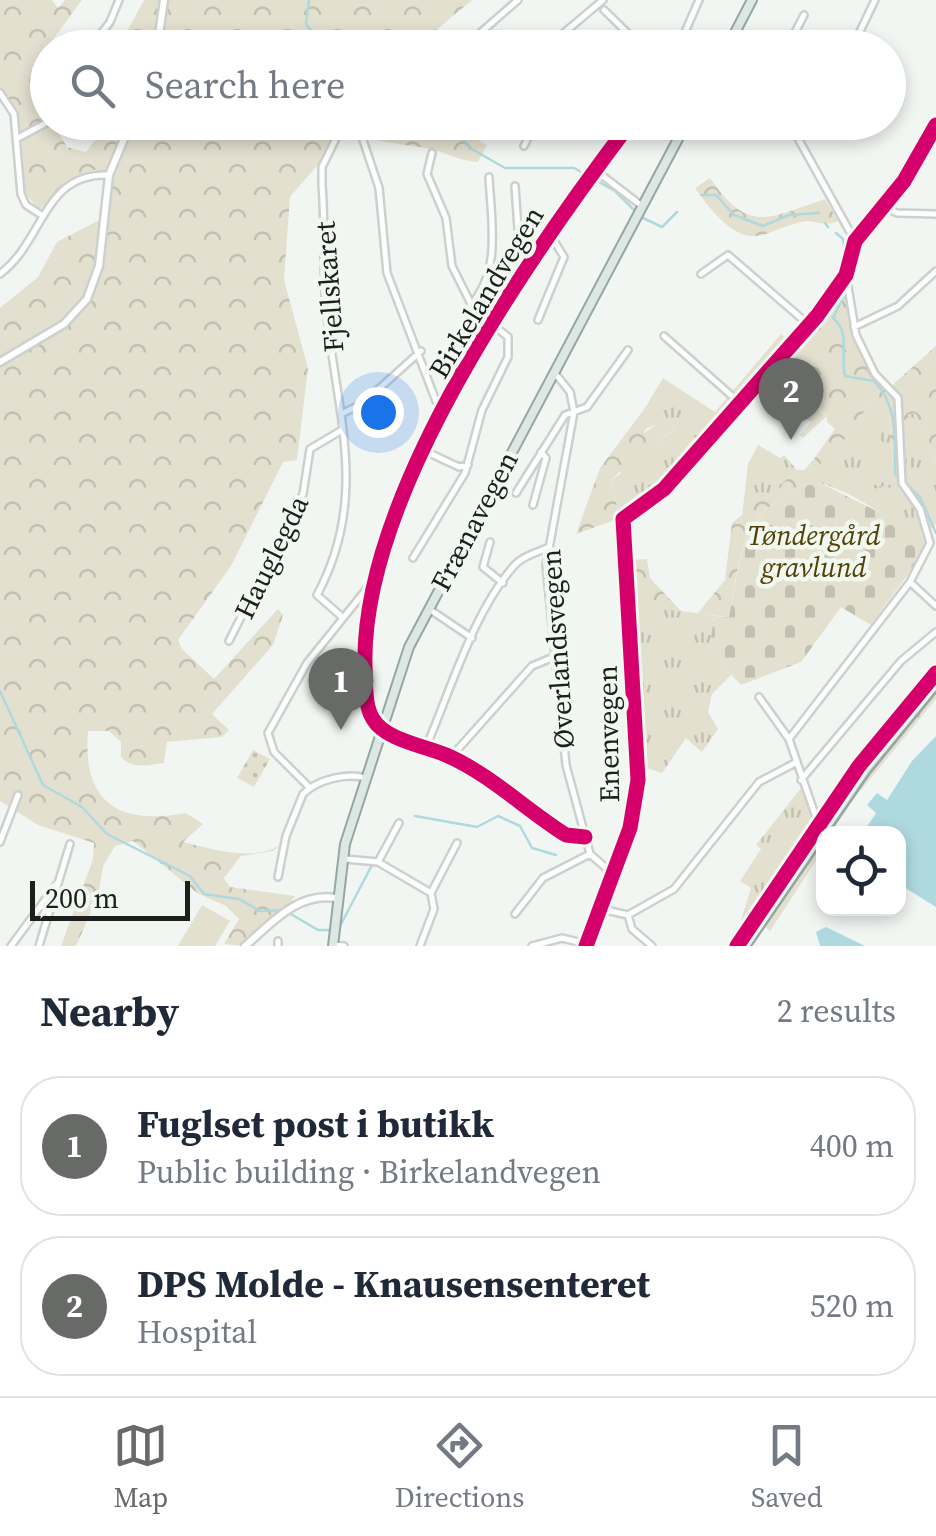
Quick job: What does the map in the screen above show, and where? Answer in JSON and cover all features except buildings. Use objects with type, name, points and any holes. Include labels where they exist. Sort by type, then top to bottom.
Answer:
[{"type":"highway","points":[[744,946],[853,786],[936,684]]},
{"type":"main road","points":[[736,30],[752,0]]},
{"type":"main road","name":"Frænavegen","points":[[333,946],[342,860],[365,778],[428,608],[677,140]]},
{"type":"street","points":[[104,30],[119,0]]},
{"type":"street","points":[[160,30],[164,0]]},
{"type":"street","points":[[484,30],[518,0]]},
{"type":"street","points":[[567,30],[603,0]]},
{"type":"street","points":[[686,30],[699,0]]},
{"type":"street","points":[[861,30],[875,0]]},
{"type":"street","points":[[604,10],[623,30]]},
{"type":"street","points":[[796,30],[804,15]]},
{"type":"street","points":[[2,96],[14,114],[20,194],[26,205],[43,216]]},
{"type":"street","points":[[664,336],[741,404],[809,326],[846,275],[855,241],[883,207],[936,125]]},
{"type":"street","points":[[16,139],[30,132]]},
{"type":"street","points":[[0,362],[64,324],[87,298],[99,266],[109,175],[123,140]]},
{"type":"street","name":"Fjellskaret","points":[[335,140],[322,167],[325,294],[343,413],[348,484],[341,542],[317,595],[341,616]]},
{"type":"street","points":[[363,140],[381,200],[387,273],[421,351],[436,401],[446,408]]},
{"type":"street","points":[[524,146],[527,140]]},
{"type":"street","name":"Birkelandvegen","points":[[381,730],[370,716],[366,684],[365,649],[373,581],[425,451],[486,334],[521,272],[617,140]]},
{"type":"street","points":[[800,140],[855,241]]},
{"type":"street","points":[[432,153],[428,174],[446,218],[452,266],[486,334]]},
{"type":"street","points":[[595,170],[642,206]]},
{"type":"street","points":[[0,274],[17,258],[43,216],[73,179],[109,175]]},
{"type":"street","points":[[470,306],[486,282],[492,261],[489,178]]},
{"type":"street","points":[[515,186],[521,272]]},
{"type":"street","points":[[883,207],[897,212],[936,214]]},
{"type":"street","points":[[538,320],[564,257],[548,232]]},
{"type":"street","points":[[701,274],[728,255],[809,326]]},
{"type":"street","points":[[854,328],[898,306],[936,270]]},
{"type":"street","points":[[788,739],[910,582],[930,543],[928,526],[902,483],[898,398],[875,374],[854,328],[846,275]]},
{"type":"street","points":[[414,558],[468,465],[482,410],[510,350],[508,338],[492,324]]},
{"type":"street","points":[[516,493],[565,415],[590,404],[628,350]]},
{"type":"street","points":[[343,413],[362,404],[421,351]]},
{"type":"street","points":[[554,372],[570,392],[574,412]]},
{"type":"street","name":"Enenvegen","points":[[586,945],[634,815],[639,767],[623,520],[664,489],[741,404]]},
{"type":"street","name":"Øverlandsvegen","points":[[574,412],[547,548],[562,743],[590,854]]},
{"type":"street","name":"Hauglegda","points":[[229,641],[303,494],[310,449],[342,430]]},
{"type":"street","points":[[425,451],[468,465]]},
{"type":"street","points":[[533,505],[546,458],[541,452]]},
{"type":"street","points":[[490,542],[484,570],[503,583]]},
{"type":"street","points":[[426,747],[472,638],[503,583],[513,567],[547,548]]},
{"type":"street","points":[[309,787],[274,752],[268,734],[308,663],[341,616],[373,581]]},
{"type":"street","points":[[910,582],[936,606]]},
{"type":"street","points":[[428,608],[472,638]]},
{"type":"street","points":[[801,780],[901,661],[936,632]]},
{"type":"street","points":[[451,758],[532,666],[554,657]]},
{"type":"street","points":[[759,697],[788,739],[818,823]]},
{"type":"street","points":[[381,730],[451,758],[566,835],[585,837]]},
{"type":"street","points":[[601,909],[628,916],[674,889],[759,782],[794,763]]},
{"type":"street","points":[[278,877],[290,824],[309,787],[354,774],[365,778]]},
{"type":"street","points":[[0,842],[18,795]]},
{"type":"street","points":[[378,862],[399,823]]},
{"type":"street","points":[[431,893],[438,887],[457,843]]},
{"type":"street","points":[[40,946],[70,844]]},
{"type":"street","points":[[515,914],[544,878],[590,854],[614,875]]},
{"type":"street","points":[[342,860],[378,862],[431,893],[434,909],[420,946]]},
{"type":"street","points":[[11,946],[41,901],[59,883]]},
{"type":"street","points":[[246,946],[294,905],[317,897],[336,898]]},
{"type":"street","points":[[628,916],[632,929],[652,946]]},
{"type":"street","points":[[532,946],[562,938],[586,945]]},
{"type":"street","points":[[333,946],[344,946]]},
{"type":"green space","points":[[0,0],[52,0],[58,8],[65,0],[82,0],[60,30],[30,30],[30,140],[63,140],[67,147],[86,152],[95,140],[339,140],[290,197],[284,280],[308,368],[297,460],[283,462],[231,566],[178,640],[182,649],[214,679],[278,609],[283,615],[273,645],[212,714],[229,730],[222,737],[167,742],[164,763],[141,766],[121,757],[121,742],[109,731],[88,731],[92,777],[99,793],[110,804],[142,816],[186,813],[203,824],[183,842],[207,848],[258,853],[281,845],[273,851],[241,856],[224,878],[230,887],[295,896],[278,920],[244,946],[224,944],[239,919],[226,906],[197,893],[133,841],[115,846],[103,866],[98,896],[76,946],[61,946],[93,859],[94,843],[38,825],[0,801],[0,308],[38,277],[57,242],[103,218],[108,176],[95,170],[82,174],[38,209],[22,189],[10,107],[0,98]]},
{"type":"green space","points":[[144,0],[472,0],[436,30],[128,30]]},
{"type":"green space","points":[[377,140],[478,140],[487,145],[478,162]]},
{"type":"green space","points":[[710,178],[736,208],[748,215],[774,216],[825,199],[838,221],[801,222],[755,236],[737,232],[720,219],[695,188]]},
{"type":"green space","points":[[849,290],[857,344],[870,368],[889,388],[936,346],[936,463],[915,413],[907,415],[907,461],[913,484],[908,486],[903,477],[894,479],[889,412],[877,394],[824,467],[814,459],[835,429],[827,422],[827,415],[771,373],[834,298]]},
{"type":"green space","points":[[781,334],[794,346],[771,373],[827,416],[803,438],[800,435],[811,422],[803,416],[793,429],[786,422],[798,407],[771,382],[734,424],[731,421],[763,382],[665,491],[620,518],[611,481],[677,427],[657,416],[657,424],[641,431],[651,413],[645,408],[663,378],[715,412]]},
{"type":"green space","points":[[877,394],[889,412],[893,466],[913,484],[907,461],[906,415],[915,413],[936,463],[936,524],[926,532],[927,548],[871,625],[923,548],[909,535],[846,493],[791,476],[742,516],[748,464],[758,445],[780,458],[784,455],[797,470],[804,470],[814,459],[824,466]]},
{"type":"green space","points":[[645,408],[651,412],[644,433],[657,424],[657,415],[677,427],[626,474],[619,472],[611,481],[620,518],[576,534],[600,468]]},
{"type":"green space","points":[[879,412],[890,418],[878,439],[887,445],[880,456],[860,444]]},
{"type":"green space","points":[[791,476],[814,480],[771,505],[758,519],[742,550],[729,617],[697,614],[725,580],[732,523]]},
{"type":"green space","name":"Tøndergård gravlund","points":[[814,480],[891,518],[897,511],[917,525],[923,548],[871,625],[841,607],[801,662],[741,685],[709,652],[714,616],[729,617],[743,550],[758,519],[771,505]]},
{"type":"green space","points":[[880,486],[893,488],[895,508],[886,512],[861,497]]},
{"type":"green space","points":[[647,559],[650,578],[682,612],[631,603],[628,560]]},
{"type":"green space","points":[[631,603],[714,616],[709,651],[731,675],[712,694],[708,712],[718,729],[702,752],[686,738],[662,773],[641,766]]},
{"type":"green space","points":[[936,670],[936,699],[861,790],[858,787],[830,826],[816,826],[816,861],[770,931],[758,921],[749,933],[739,927],[751,888],[740,881],[761,849],[756,845],[805,783],[819,818],[892,719]]},
{"type":"green space","points":[[253,750],[270,759],[254,787],[237,778]]},
{"type":"green space","points":[[202,905],[230,921],[215,946],[178,946]]},
{"type":"water","points":[[936,736],[936,907],[906,888],[906,826],[868,826],[876,813],[867,805],[877,793],[887,800],[912,761]]},
{"type":"water","points":[[826,927],[865,946],[820,946],[816,932]]},
{"type":"waterway","points":[[309,0],[306,24],[311,30]]},
{"type":"waterway","points":[[463,140],[505,168],[574,168],[615,191],[636,212]]},
{"type":"waterway","points":[[701,195],[716,195],[734,215],[763,226],[789,215],[819,213]]},
{"type":"waterway","points":[[641,217],[662,227],[677,212]]},
{"type":"waterway","points":[[825,223],[828,227]]},
{"type":"waterway","points":[[836,233],[843,239],[845,255]]},
{"type":"waterway","points":[[846,291],[833,318],[842,330],[845,376],[874,381],[882,392],[894,425],[895,474],[920,497],[936,533]]},
{"type":"waterway","points":[[0,691],[43,785],[82,807],[107,834],[190,876],[204,894],[239,899],[260,911],[282,910]]},
{"type":"waterway","points":[[415,816],[477,827],[498,816],[520,826],[532,848],[556,855]]},
{"type":"waterway","points":[[339,928],[373,863]]},
{"type":"waterway","points":[[289,913],[318,930],[331,930]]},
{"type":"cycle path","points":[[586,946],[630,828],[638,780],[623,519],[664,489],[817,316],[846,275],[855,241],[904,181],[936,125]]},
{"type":"cycle path","points":[[585,837],[566,835],[462,763],[396,737],[379,726],[368,707],[365,667],[371,600],[390,528],[420,454],[501,308],[618,140]]},
{"type":"cycle path","points":[[737,946],[859,766],[936,673]]},
{"type":"place","name":"DPS Molde - Knausensenteret","points":[[791,440]]},
{"type":"place","name":"Fuglset post i butikk","points":[[341,730]]}]
